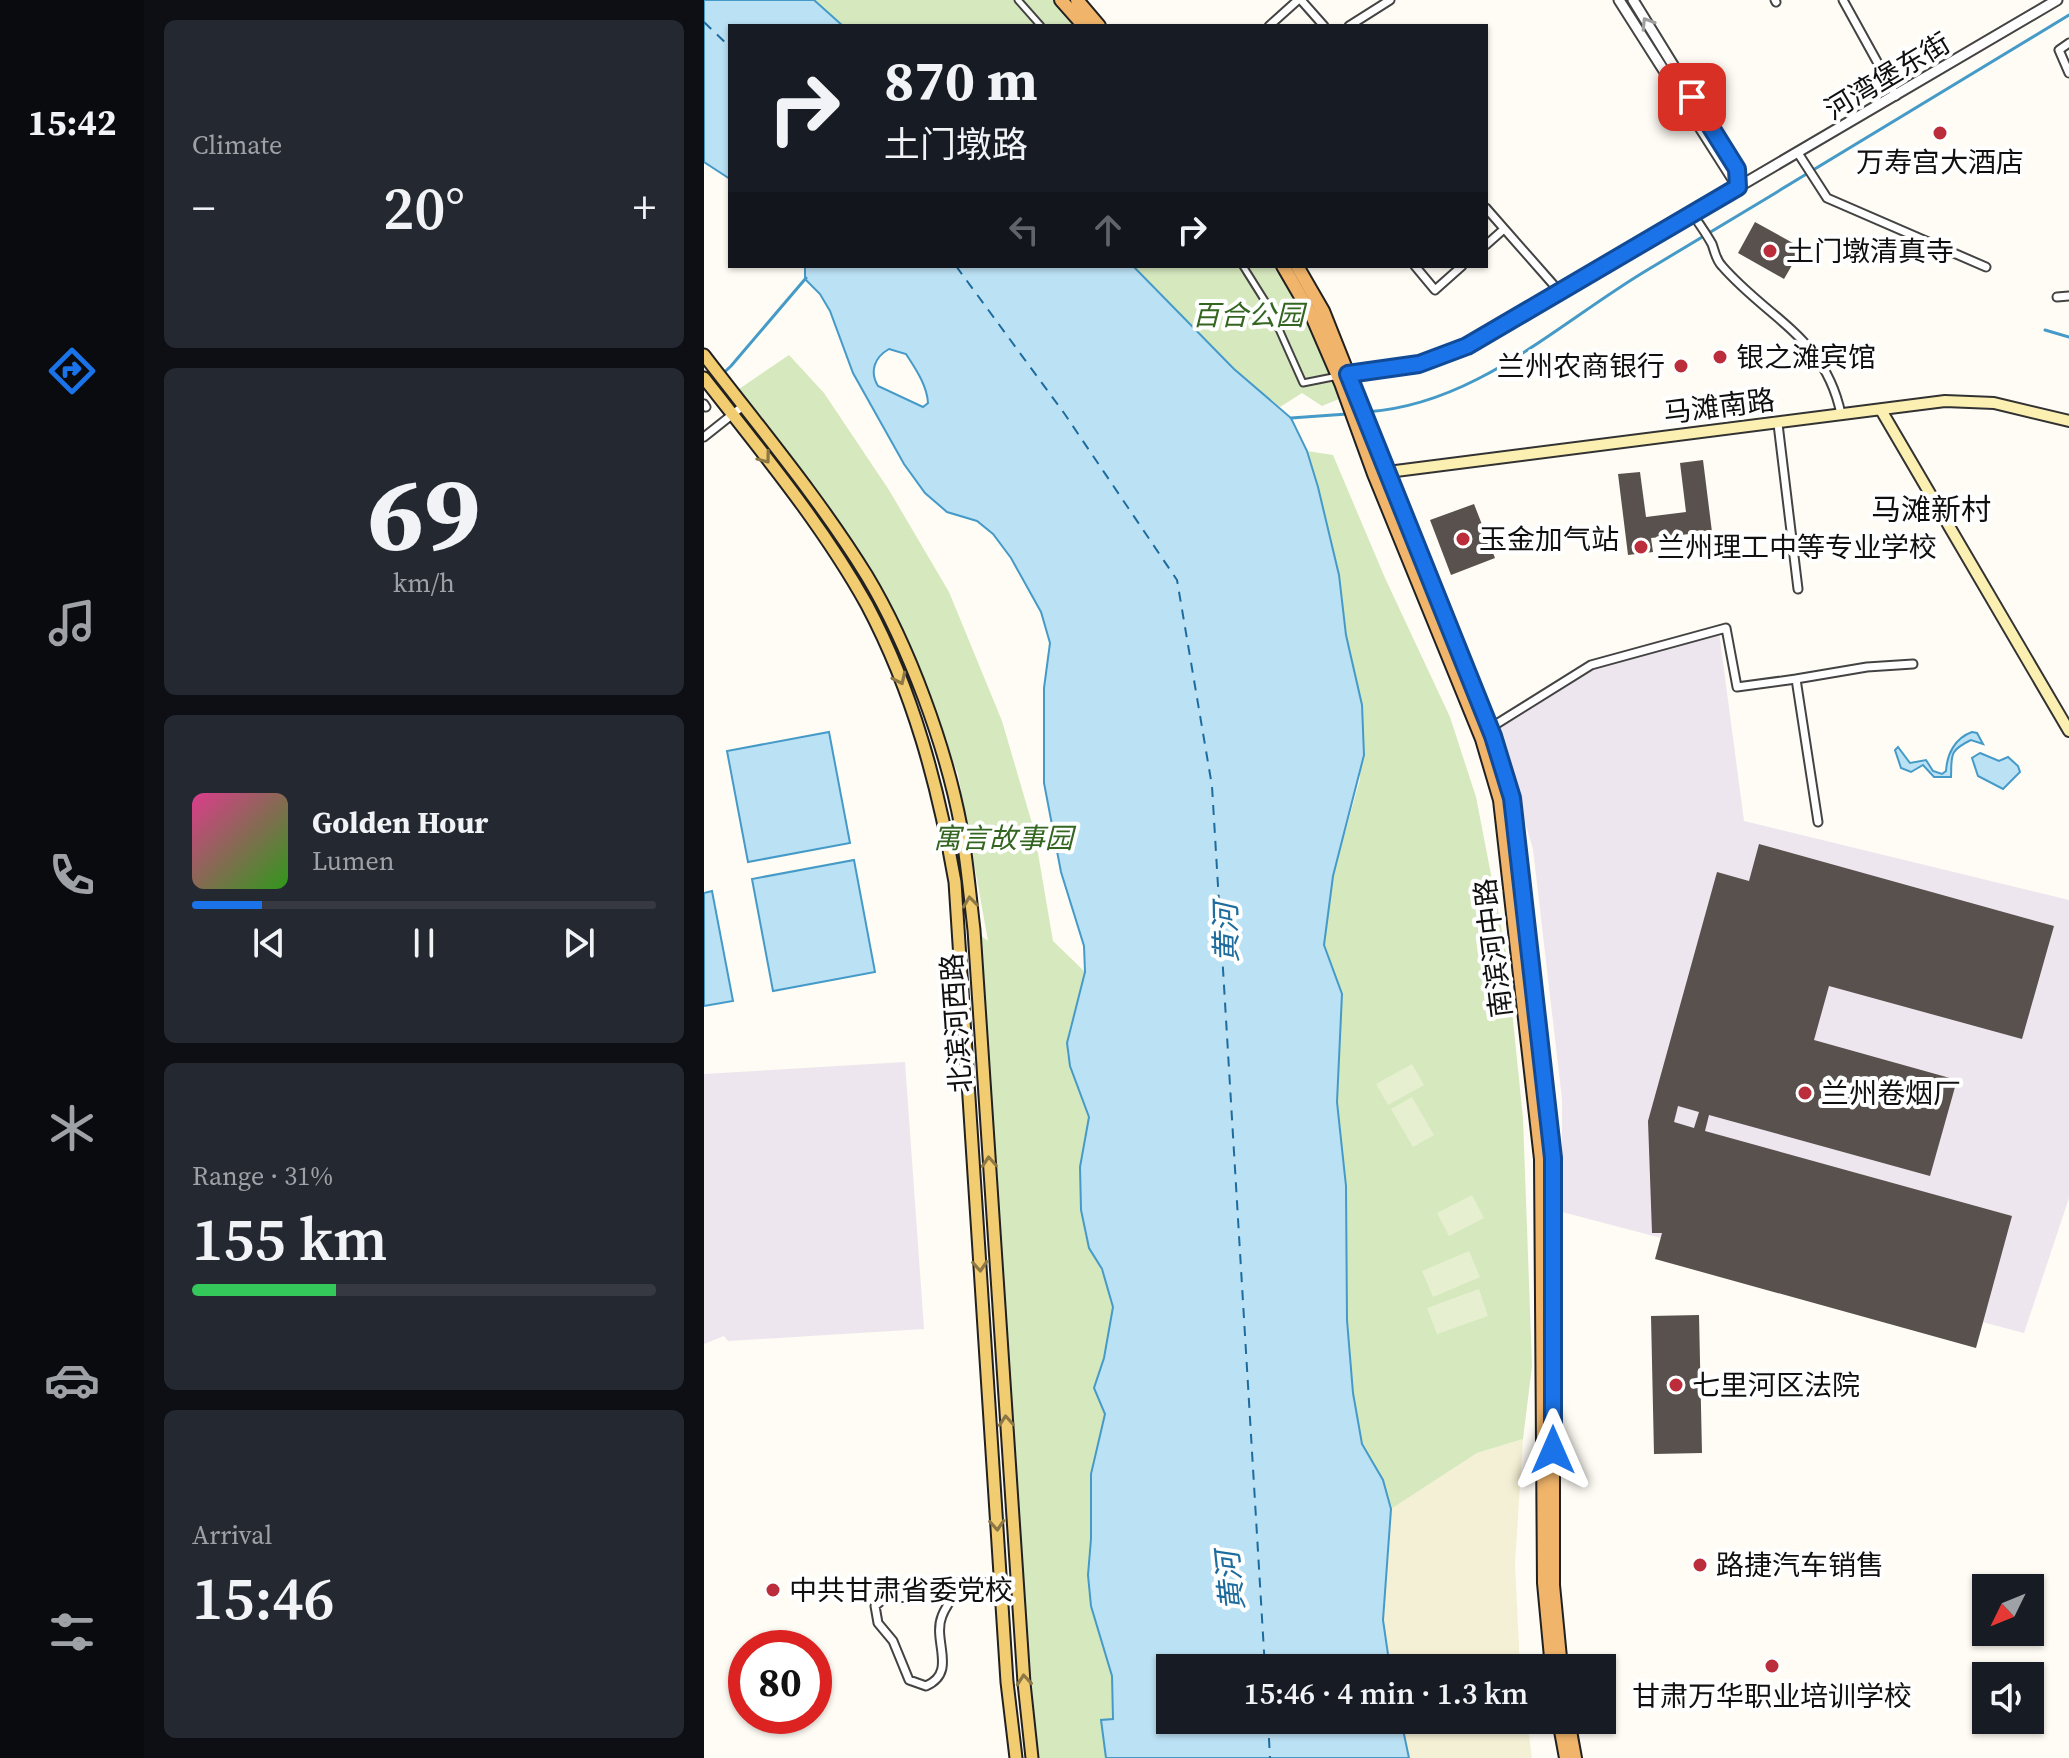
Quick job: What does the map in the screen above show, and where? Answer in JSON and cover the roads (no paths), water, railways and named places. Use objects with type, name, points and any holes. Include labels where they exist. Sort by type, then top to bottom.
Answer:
[{"type":"highway","points":[[1061,0],[1082,24]]},
{"type":"highway","points":[[1077,0],[1097,24]]},
{"type":"highway","name":"南滨河中路","points":[[1284,268],[1343,375]]},
{"type":"highway","name":"南滨河中路","points":[[1298,268],[1323,311],[1343,375],[1370,444],[1387,472],[1490,728],[1512,798],[1553,1158],[1553,1585],[1560,1654]]},
{"type":"highway","name":"南滨河中路","points":[[1370,444],[1374,474],[1482,739],[1500,800],[1541,1159],[1544,1583],[1551,1654]]},
{"type":"highway","points":[[1562,1734],[1566,1758]]},
{"type":"highway","points":[[1571,1734],[1575,1758]]},
{"type":"main road","name":"北滨河西路","points":[[704,355],[821,508],[868,578],[903,647],[933,727],[961,827],[974,930],[1024,1683],[1032,1758]]},
{"type":"main road","name":"北滨河西路","points":[[704,379],[822,532],[867,606],[914,708],[942,803],[955,882],[1007,1682],[1016,1758]]},
{"type":"main road","name":"马滩南路","points":[[1374,474],[1945,401],[1994,403],[2069,421]]},
{"type":"main road","points":[[1881,410],[2069,731]]},
{"type":"street","points":[[1018,0],[1039,24]]},
{"type":"street","points":[[1271,24],[1300,0],[1322,24]]},
{"type":"street","points":[[1352,24],[1390,0]]},
{"type":"street","points":[[1619,0],[1738,187]]},
{"type":"street","points":[[1633,0],[1737,169],[1738,187]]},
{"type":"street","points":[[1843,0],[1896,96]]},
{"type":"street","name":"河湾堡东街","points":[[1343,375],[1419,364],[1467,346],[2057,0]]},
{"type":"street","points":[[2069,43],[2059,50],[2069,73]]},
{"type":"street","points":[[1798,153],[1827,198],[1986,267]]},
{"type":"street","points":[[1488,210],[1559,291]]},
{"type":"street","points":[[1691,212],[1711,242],[1719,262],[1741,286],[1795,330],[1835,385],[1841,414]]},
{"type":"street","points":[[1488,243],[1504,229]]},
{"type":"street","points":[[1244,268],[1270,309],[1303,383],[1343,375]]},
{"type":"street","points":[[1417,268],[1435,290],[1460,268]]},
{"type":"street","points":[[2057,297],[2069,296]]},
{"type":"street","points":[[704,437],[743,406]]},
{"type":"street","points":[[1778,424],[1798,589]]},
{"type":"street","points":[[1490,728],[1591,665],[1726,628],[1737,687],[1867,667],[1913,664]]},
{"type":"street","points":[[1796,679],[1818,822]]},
{"type":"street","points":[[963,1583],[941,1618],[943,1670],[935,1682],[926,1686],[909,1680],[893,1641],[878,1623],[875,1606],[885,1598],[917,1597],[953,1583],[963,1583],[990,1583]]},
{"type":"water","points":[[704,0],[814,0],[841,24],[728,24],[728,178],[704,162]]},
{"type":"water","name":"黄河","points":[[805,268],[1135,268],[1234,369],[1291,418],[1307,451],[1339,575],[1346,635],[1362,705],[1364,755],[1333,876],[1324,945],[1342,994],[1337,1102],[1346,1186],[1347,1320],[1353,1393],[1362,1444],[1383,1480],[1391,1509],[1383,1620],[1388,1654],[1156,1654],[1156,1734],[1404,1734],[1409,1758],[1106,1758],[1101,1720],[1113,1719],[1112,1676],[1091,1606],[1088,1575],[1091,1474],[1105,1414],[1094,1388],[1104,1358],[1113,1307],[1102,1269],[1089,1248],[1081,1210],[1080,1167],[1089,1117],[1070,1066],[1067,1043],[1085,972],[1084,946],[1061,872],[1044,783],[1044,688],[1050,643],[1041,612],[1011,558],[993,534],[977,521],[947,512],[925,493],[904,464],[853,373],[830,311],[820,294],[805,279]],"holes":[[[889,349],[906,354],[925,390],[928,403],[923,407],[878,386],[874,375],[877,360]]]},
{"type":"water","points":[[829,732],[850,843],[748,862],[727,751]]},
{"type":"water","points":[[1972,732],[1977,733],[1983,744],[1971,740],[1958,747],[1952,759],[1951,777],[1934,777],[1923,765],[1911,772],[1901,768],[1895,750],[1898,747],[1910,763],[1926,760],[1933,771],[1942,774],[1946,771],[1953,747]]},
{"type":"water","points":[[1980,753],[1999,761],[2008,757],[2020,772],[2003,789],[1978,776],[1972,758]]},
{"type":"water","points":[[854,860],[875,972],[773,991],[752,879]]},
{"type":"water","points":[[712,891],[733,1001],[704,1006],[704,893]]},
{"type":"waterway","points":[[1366,412],[1405,406],[1442,395],[1512,360],[1644,272],[2069,15]]},
{"type":"waterway","points":[[713,383],[806,278]]},
{"type":"waterway","points":[[2045,330],[2069,337]]},
{"type":"waterway","points":[[1291,418],[1347,414]]},
{"type":"place","name":"万寿宫大酒店","points":[[1940,133]]},
{"type":"place","name":"土门墩清真寺","points":[[1770,251]]},
{"type":"place","name":"银之滩宾馆","points":[[1720,357]]},
{"type":"place","name":"兰州农商银行","points":[[1681,366]]},
{"type":"place","name":"玉金加气站","points":[[1463,539]]},
{"type":"place","name":"兰州理工中等专业学校","points":[[1641,547]]},
{"type":"place","name":"兰州卷烟厂","points":[[1805,1093]]},
{"type":"place","name":"七里河区法院","points":[[1676,1385]]},
{"type":"place","name":"路捷汽车销售","points":[[1700,1565]]},
{"type":"place","name":"中共甘肃省委党校","points":[[773,1590]]},
{"type":"place","name":"甘肃万华职业培训学校","points":[[1772,1666]]},
{"type":"district","name":"马滩新村","points":[[1931,509]]},
{"type":"park label","name":"百合公园","points":[[1248,315]]},
{"type":"park label","name":"寓言故事园","points":[[1003,838]]}]
